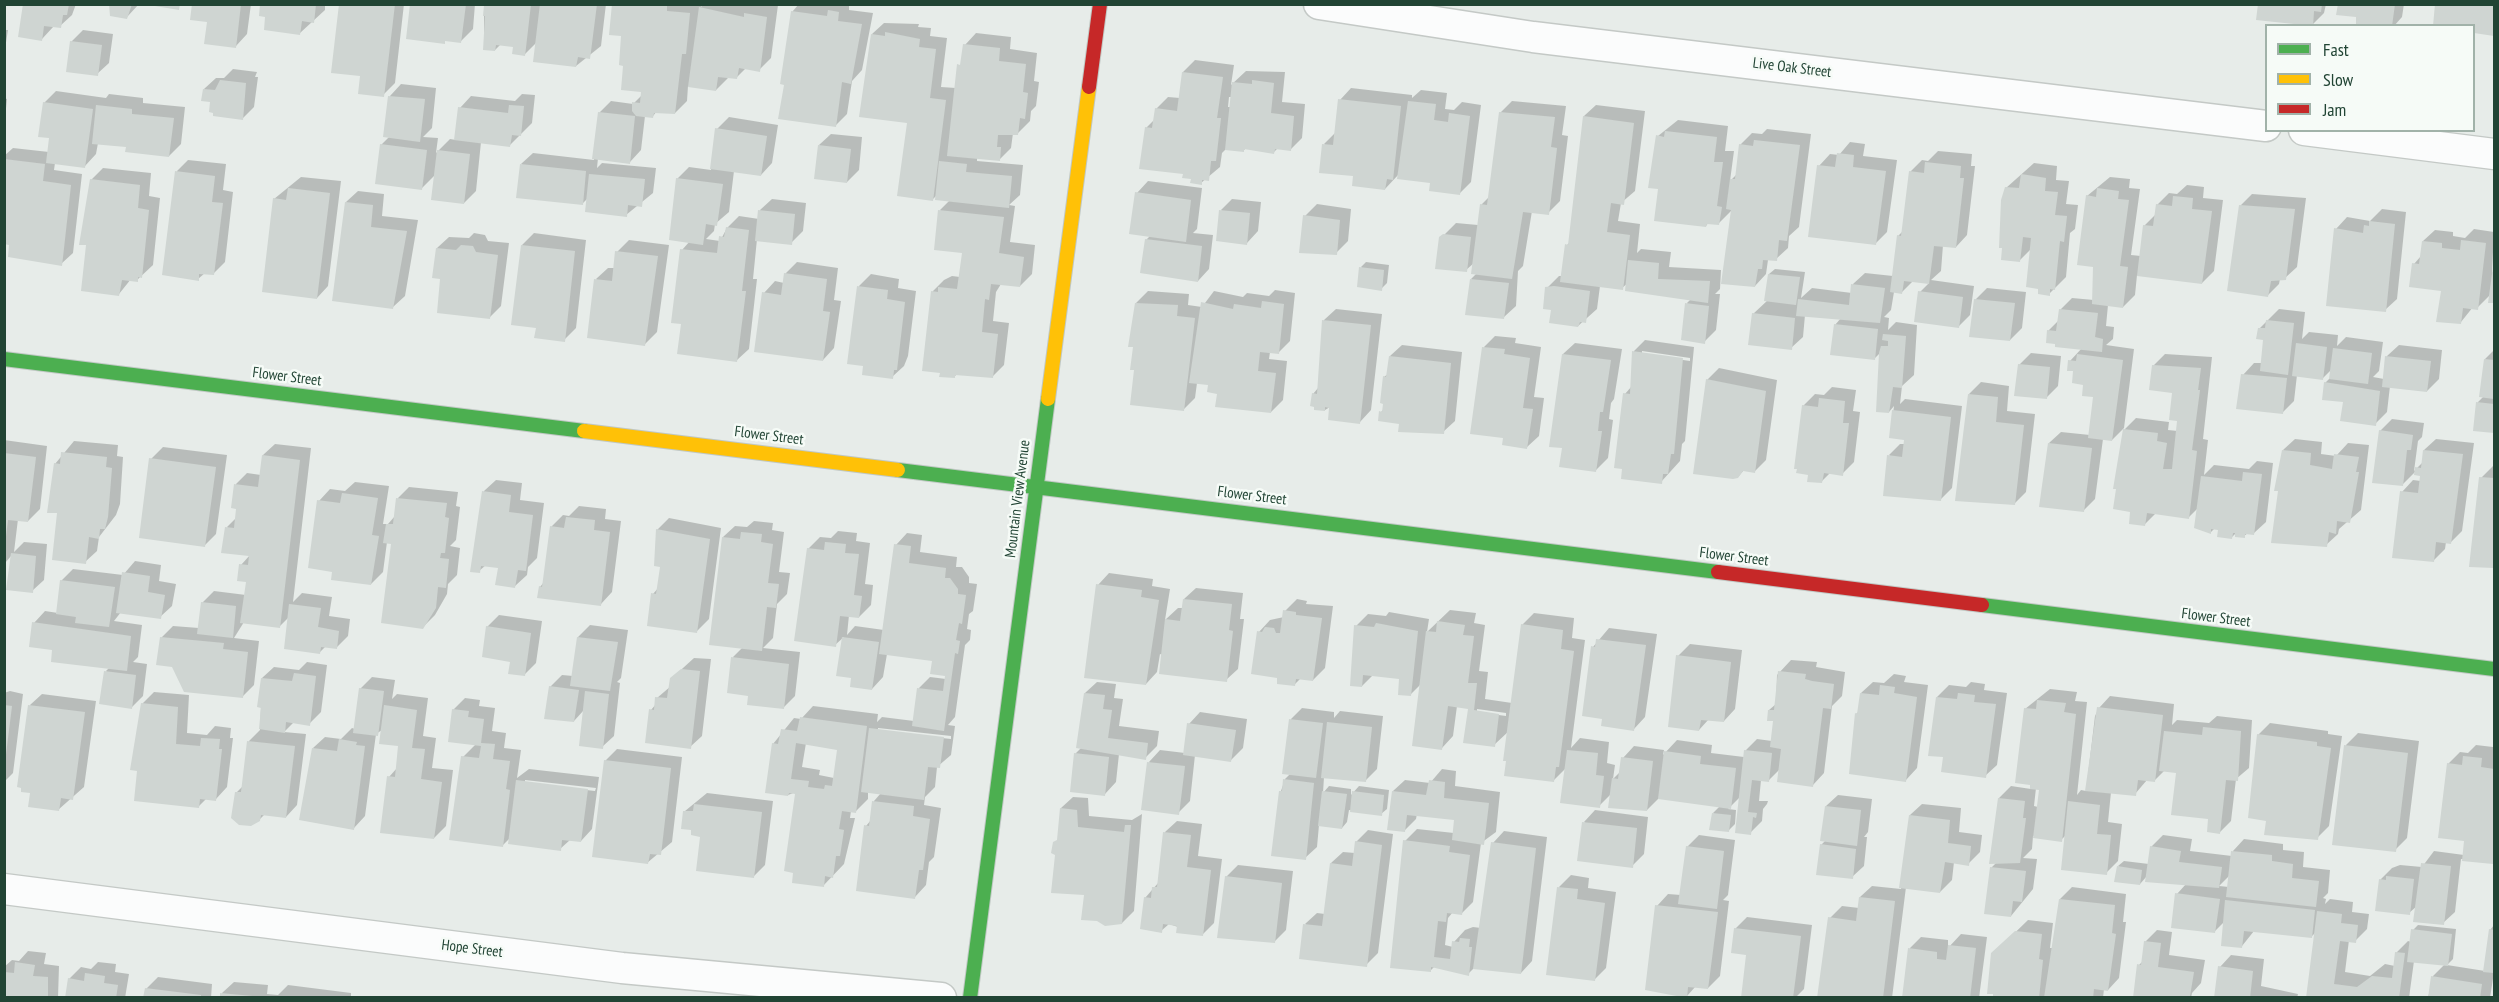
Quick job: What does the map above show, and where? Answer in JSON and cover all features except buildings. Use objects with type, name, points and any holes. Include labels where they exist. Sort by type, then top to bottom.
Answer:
[{"type":"street","name":"Mountain View Avenue","points":[[970,998],[1100,4]]},
{"type":"street","name":"Live Oak Street","points":[[1319,4],[1533,37],[2265,126]]},
{"type":"street","points":[[2320,132],[2494,154]]},
{"type":"street","name":"Flower Street","points":[[4,359],[2494,669]]},
{"type":"street","name":"Hope Street","points":[[4,889],[622,968],[941,998]]},
{"type":"traffic: fast","points":[[4,359],[584,431]]},
{"type":"traffic: fast","points":[[970,998],[1048,399]]},
{"type":"traffic: fast","points":[[898,470],[1718,572]]},
{"type":"traffic: fast","points":[[1982,605],[2494,669]]},
{"type":"traffic: slow","points":[[1048,399],[1089,87]]},
{"type":"traffic: slow","points":[[584,431],[898,470]]},
{"type":"traffic: jam","points":[[1089,87],[1100,4]]},
{"type":"traffic: jam","points":[[1718,572],[1982,605]]}]
